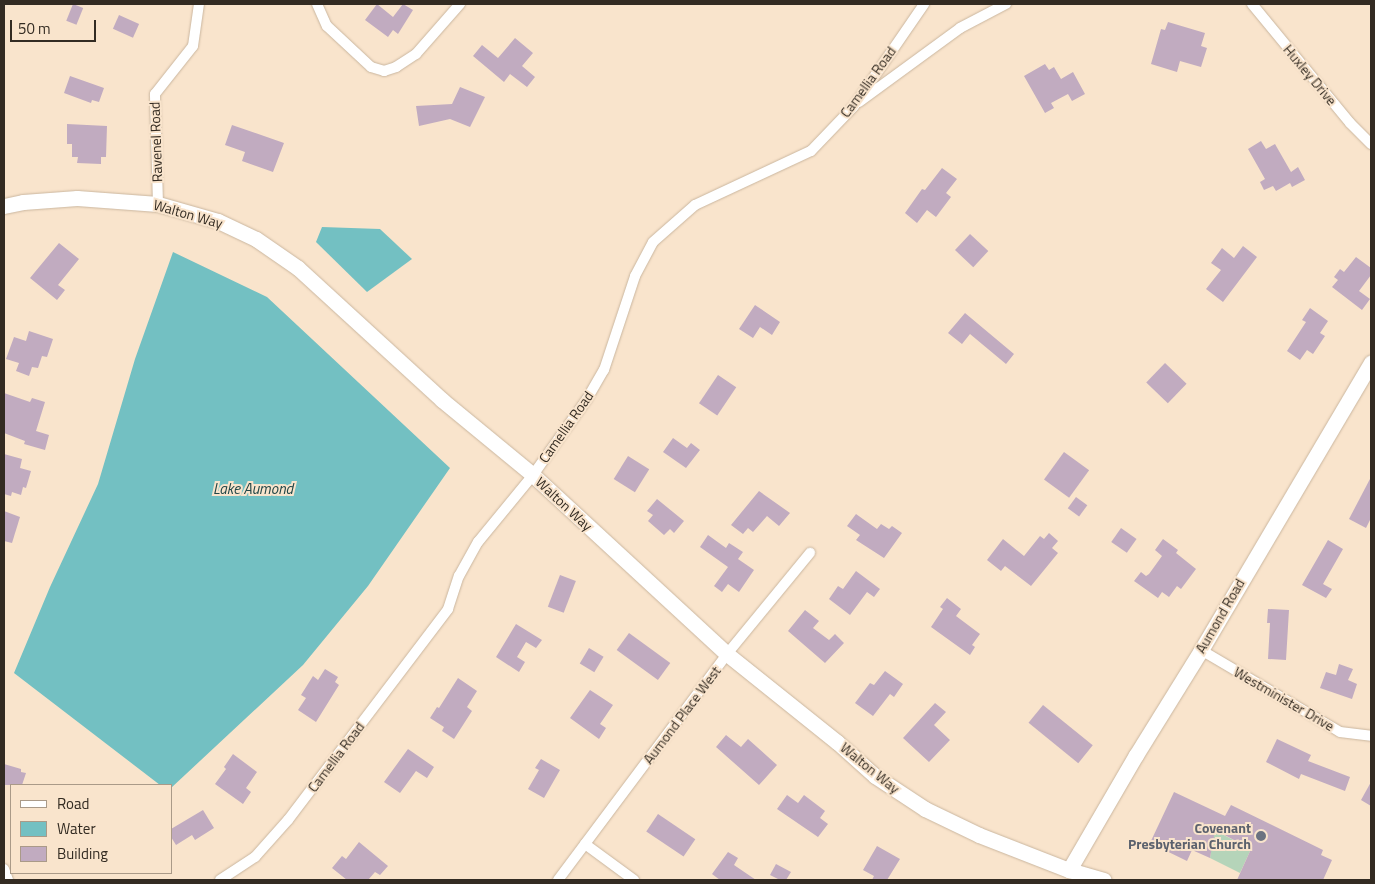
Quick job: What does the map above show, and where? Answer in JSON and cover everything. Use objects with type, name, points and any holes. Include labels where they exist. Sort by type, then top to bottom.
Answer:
[{"type":"main road","name":"Walton Way","points":[[4,206],[23,202],[77,198],[158,204],[218,221],[256,239],[298,268],[442,400],[533,474],[727,654],[837,742],[876,776],[925,810],[979,835],[1070,870],[1104,880]]},
{"type":"main road","name":"Aumond Road","points":[[1070,870],[1136,755],[1201,650],[1371,362]]},
{"type":"street","name":"Ravenel Road","points":[[158,204],[154,94],[193,46],[199,4]]},
{"type":"street","points":[[317,4],[327,26],[371,67],[384,71],[396,67],[416,54],[460,4]]},
{"type":"street","name":"Camellia Road","points":[[220,880],[255,857],[288,820],[448,609],[460,576],[478,542],[533,474],[587,399],[604,370],[635,276],[653,242],[695,205],[811,151],[854,106],[924,4]]},
{"type":"street","points":[[854,106],[960,28],[1006,4]]},
{"type":"street","name":"Huxley Drive","points":[[1252,4],[1350,123],[1371,144]]},
{"type":"street","name":"Aumond Place West","points":[[558,880],[727,654],[810,553]]},
{"type":"street","name":"Westminister Drive","points":[[1201,650],[1340,732],[1371,736]]},
{"type":"street","points":[[585,844],[634,880]]},
{"type":"street","points":[[4,869],[8,880]]},
{"type":"green space","points":[[1210,828],[1251,849],[1240,873],[1210,858],[1213,838]]},
{"type":"water","points":[[322,227],[380,229],[412,259],[367,292],[316,242]]},
{"type":"water","name":"Lake Aumond","points":[[173,252],[267,297],[450,468],[368,586],[303,665],[172,787],[172,784],[159,784],[14,673],[50,587],[98,484],[135,359]]},
{"type":"building","points":[[73,4],[83,8],[76,25],[66,21]]},
{"type":"building","points":[[377,4],[393,17],[403,4],[413,10],[398,34],[393,30],[388,37],[365,20]]},
{"type":"building","points":[[119,15],[139,24],[133,38],[113,29]]},
{"type":"building","points":[[1168,22],[1205,33],[1201,46],[1207,48],[1201,67],[1180,61],[1177,72],[1151,64],[1161,29],[1165,30]]},
{"type":"building","points":[[515,38],[533,53],[522,66],[535,77],[527,87],[510,74],[504,82],[473,56],[482,45],[498,58]]},
{"type":"building","points":[[1045,64],[1049,70],[1054,67],[1061,79],[1073,72],[1085,94],[1072,101],[1068,94],[1051,103],[1054,108],[1045,113],[1024,76]]},
{"type":"building","points":[[70,76],[104,88],[99,102],[92,100],[91,103],[64,93]]},
{"type":"building","points":[[460,87],[485,97],[470,127],[450,119],[419,126],[416,106],[452,104]]},
{"type":"building","points":[[67,124],[107,126],[106,157],[101,157],[101,164],[77,163],[78,157],[72,157],[72,144],[67,144]]},
{"type":"building","points":[[232,125],[284,143],[273,172],[242,161],[245,152],[225,145]]},
{"type":"building","points":[[1261,141],[1266,149],[1275,144],[1291,172],[1298,167],[1305,180],[1292,187],[1290,183],[1276,191],[1273,186],[1264,190],[1260,182],[1265,179],[1248,149]]},
{"type":"building","points":[[942,168],[957,179],[946,193],[951,197],[936,217],[927,210],[917,223],[905,213],[922,189],[925,190]]},
{"type":"building","points":[[970,234],[988,251],[973,267],[955,250]]},
{"type":"building","points":[[59,243],[79,259],[58,285],[65,290],[57,300],[30,278]]},
{"type":"building","points":[[1243,246],[1257,257],[1223,302],[1206,289],[1221,270],[1211,263],[1222,248],[1234,258]]},
{"type":"building","points":[[1356,257],[1371,268],[1371,275],[1359,291],[1370,299],[1362,310],[1332,287],[1338,280],[1334,277],[1340,269],[1344,272]]},
{"type":"building","points":[[755,305],[780,322],[772,335],[760,327],[753,338],[739,329]]},
{"type":"building","points":[[1310,308],[1328,321],[1320,333],[1325,336],[1313,354],[1307,350],[1300,360],[1287,351],[1306,322],[1302,320]]},
{"type":"building","points":[[965,313],[1014,354],[1006,364],[970,334],[962,344],[948,333]]},
{"type":"building","points":[[29,331],[53,339],[47,357],[42,356],[38,368],[32,367],[29,376],[16,371],[19,363],[6,359],[14,337],[26,341]]},
{"type":"building","points":[[1165,363],[1187,384],[1168,403],[1146,382]]},
{"type":"building","points":[[718,375],[736,387],[717,415],[699,403]]},
{"type":"building","points":[[4,393],[30,402],[32,398],[45,402],[36,431],[49,435],[45,450],[24,444],[25,441],[4,433]]},
{"type":"building","points":[[673,438],[687,448],[691,443],[700,450],[686,468],[663,452]]},
{"type":"building","points":[[1064,452],[1089,470],[1069,498],[1044,480]]},
{"type":"building","points":[[4,454],[22,459],[20,468],[31,471],[26,488],[23,487],[21,495],[12,492],[11,496],[4,494]]},
{"type":"building","points":[[628,456],[649,469],[635,492],[614,479]]},
{"type":"building","points":[[1371,477],[1371,518],[1366,528],[1349,519]]},
{"type":"building","points":[[759,491],[790,513],[779,526],[767,516],[753,532],[748,528],[743,534],[731,525]]},
{"type":"building","points":[[1076,497],[1087,505],[1079,517],[1068,508]]},
{"type":"building","points":[[657,499],[684,521],[674,533],[670,529],[664,535],[648,521],[653,515],[647,511]]},
{"type":"building","points":[[4,511],[20,517],[12,543],[4,541]]},
{"type":"building","points":[[856,514],[877,529],[881,524],[889,529],[892,526],[902,533],[884,558],[856,540],[860,535],[847,526]]},
{"type":"building","points":[[1121,528],[1137,539],[1127,553],[1111,542]]},
{"type":"building","points":[[1049,533],[1058,541],[1052,548],[1058,553],[1031,586],[1005,566],[1001,571],[987,560],[1003,539],[1024,556],[1040,536],[1044,539]]},
{"type":"building","points":[[708,535],[726,548],[729,543],[743,552],[738,559],[754,570],[739,592],[728,584],[722,592],[714,586],[728,567],[700,547]]},
{"type":"building","points":[[1163,539],[1178,550],[1176,553],[1196,569],[1181,589],[1177,586],[1169,597],[1162,592],[1158,598],[1134,581],[1141,572],[1146,576],[1149,574],[1162,556],[1155,550]]},
{"type":"building","points":[[1328,540],[1343,549],[1323,584],[1332,589],[1326,598],[1302,585]]},
{"type":"building","points":[[856,571],[880,589],[874,597],[867,592],[850,615],[829,599],[838,586],[843,589]]},
{"type":"building","points":[[560,575],[576,581],[564,613],[548,607]]},
{"type":"building","points":[[947,598],[961,609],[956,616],[980,634],[972,645],[975,647],[970,655],[931,627],[943,609],[940,607]]},
{"type":"building","points":[[1268,609],[1289,610],[1286,660],[1268,659],[1270,623],[1267,623]]},
{"type":"building","points":[[805,610],[819,621],[813,628],[829,640],[835,634],[844,643],[825,663],[788,631]]},
{"type":"building","points":[[516,624],[542,640],[536,648],[526,642],[517,657],[525,662],[519,672],[496,657]]},
{"type":"building","points":[[629,633],[670,663],[658,680],[617,650]]},
{"type":"building","points":[[589,648],[604,657],[594,672],[580,663]]},
{"type":"building","points":[[1339,664],[1353,669],[1348,680],[1357,684],[1352,699],[1320,688],[1326,672],[1336,675]]},
{"type":"building","points":[[325,669],[338,677],[335,682],[339,685],[316,722],[298,710],[306,698],[301,695],[313,676],[318,680]]},
{"type":"building","points":[[885,671],[903,684],[894,697],[890,694],[873,716],[855,703],[870,683],[874,685]]},
{"type":"building","points":[[458,678],[477,691],[467,707],[472,711],[454,739],[442,731],[444,727],[430,718],[437,707],[439,708]]},
{"type":"building","points":[[590,690],[613,705],[600,724],[606,728],[599,739],[570,718]]},
{"type":"building","points":[[935,703],[946,712],[934,725],[950,740],[929,762],[903,738]]},
{"type":"building","points":[[1043,705],[1093,745],[1078,763],[1029,723]]},
{"type":"building","points":[[726,735],[741,747],[748,739],[777,765],[759,785],[716,747]]},
{"type":"building","points":[[1277,739],[1311,755],[1308,761],[1350,777],[1345,791],[1301,774],[1299,779],[1266,762]]},
{"type":"building","points":[[408,749],[434,767],[427,778],[416,771],[400,793],[384,782]]},
{"type":"building","points":[[233,754],[257,772],[246,788],[251,792],[243,804],[215,784],[226,769],[224,767]]},
{"type":"building","points":[[541,759],[560,770],[544,798],[528,789],[539,770],[535,768]]},
{"type":"building","points":[[4,764],[21,769],[21,772],[26,773],[22,784],[4,785]]},
{"type":"building","points":[[1371,782],[1371,806],[1361,800]]},
{"type":"building","name":"Covenant Presbyterian Church","points":[[1174,792],[1225,816],[1231,805],[1323,850],[1321,855],[1332,860],[1323,880],[1237,880],[1251,849],[1215,830],[1210,858],[1192,850],[1187,861],[1150,843]]},
{"type":"building","points":[[787,795],[798,803],[804,795],[825,811],[820,818],[828,824],[818,837],[777,809]]},
{"type":"building","points":[[203,810],[214,828],[195,840],[192,835],[176,845],[172,839],[172,828]]},
{"type":"building","points":[[658,814],[695,839],[684,857],[646,831]]},
{"type":"building","points":[[359,842],[388,866],[380,875],[375,872],[368,880],[347,880],[332,868],[342,856],[346,859]]},
{"type":"building","points":[[877,846],[900,859],[887,880],[872,880],[874,876],[863,870]]},
{"type":"building","points":[[728,852],[738,858],[734,865],[756,880],[720,880],[712,874]]},
{"type":"building","points":[[776,864],[791,872],[786,880],[780,880],[770,875]]},
{"type":"place","name":"Covenant Presbyterian Church","points":[[1261,836]]}]
